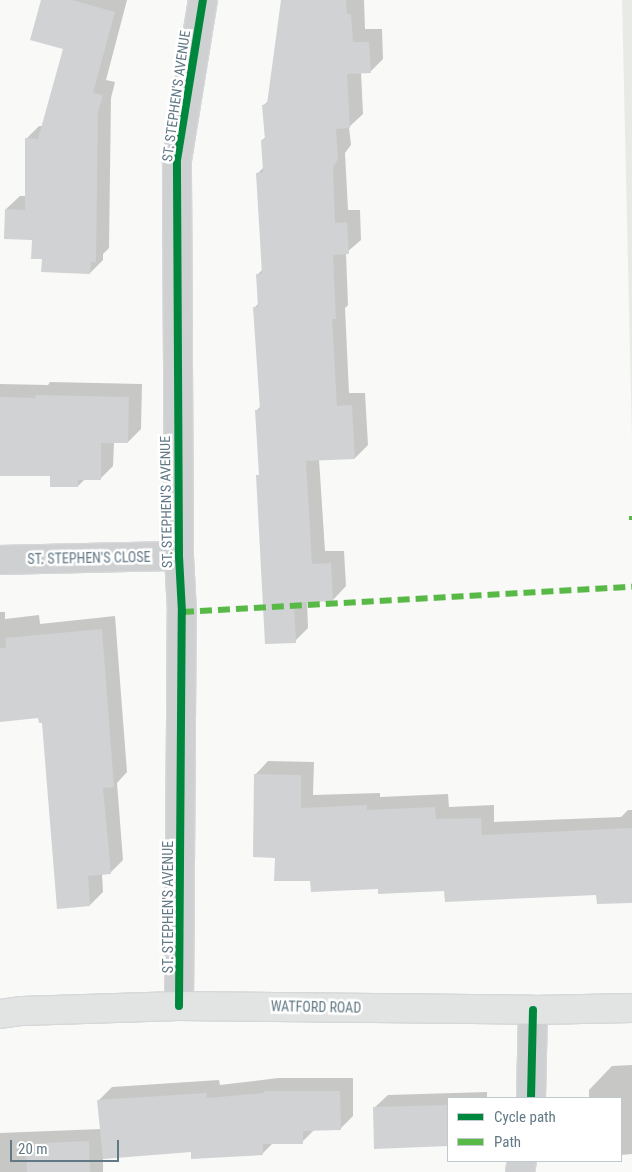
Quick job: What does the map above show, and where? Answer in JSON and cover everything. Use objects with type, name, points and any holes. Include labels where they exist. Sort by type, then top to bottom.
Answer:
[{"type":"main road","name":"WATFORD ROAD","points":[[0,1014],[22,1010],[179,1006],[533,1010],[632,1008]]},
{"type":"street","name":"ST. STEPHEN'S AVENUE","points":[[179,1006],[182,612],[179,556],[177,160],[203,0]]},
{"type":"street","name":"ST. STEPHEN'S CLOSE","points":[[0,560],[179,556]]},
{"type":"street","points":[[531,1097],[533,1010]]},
{"type":"shaded area","points":[[622,0],[632,0],[632,440]]},
{"type":"building","points":[[41,0],[72,0],[115,12],[93,93],[103,95],[98,112],[96,262],[91,262],[90,274],[41,272],[42,259],[31,259],[32,240],[4,239],[5,209],[25,210],[25,138],[38,139],[63,49],[30,40]]},
{"type":"building","points":[[281,0],[346,0],[347,14],[351,14],[353,42],[369,42],[371,73],[347,74],[350,128],[336,129],[338,159],[333,167],[335,223],[347,222],[349,254],[333,255],[336,319],[332,319],[337,406],[352,405],[355,459],[306,461],[312,564],[331,563],[333,601],[294,603],[296,643],[265,644],[256,475],[259,475],[255,410],[260,410],[253,307],[258,307],[256,274],[262,274],[256,173],[263,172],[261,140],[265,140],[262,105],[267,104]]},
{"type":"building","points":[[36,395],[129,397],[128,443],[101,443],[101,480],[78,480],[78,487],[50,487],[50,476],[0,476],[0,397],[35,398]]},
{"type":"building","points":[[102,629],[114,787],[103,788],[111,874],[88,876],[90,906],[57,909],[42,723],[39,723],[38,718],[0,722],[0,648],[6,648],[5,638]]},
{"type":"building","points":[[254,774],[301,775],[301,808],[367,805],[367,810],[435,807],[436,819],[481,818],[482,835],[632,828],[632,903],[597,904],[596,895],[445,902],[444,891],[378,894],[378,889],[311,892],[310,881],[274,881],[275,858],[253,857]]},
{"type":"building","points":[[264,1091],[340,1091],[341,1130],[303,1131],[303,1144],[263,1144],[263,1155],[191,1159],[191,1152],[103,1159],[97,1100],[206,1093],[207,1098],[264,1093]]},
{"type":"building","points":[[447,1105],[447,1146],[374,1149],[373,1107]]},
{"type":"building","points":[[89,1141],[90,1172],[27,1172],[26,1144]]},
{"type":"marked path","points":[[182,612],[632,587]]},
{"type":"cycle path","points":[[179,1006],[182,612],[179,556],[177,160],[203,0]]},
{"type":"cycle path","points":[[531,1097],[533,1010]]}]
